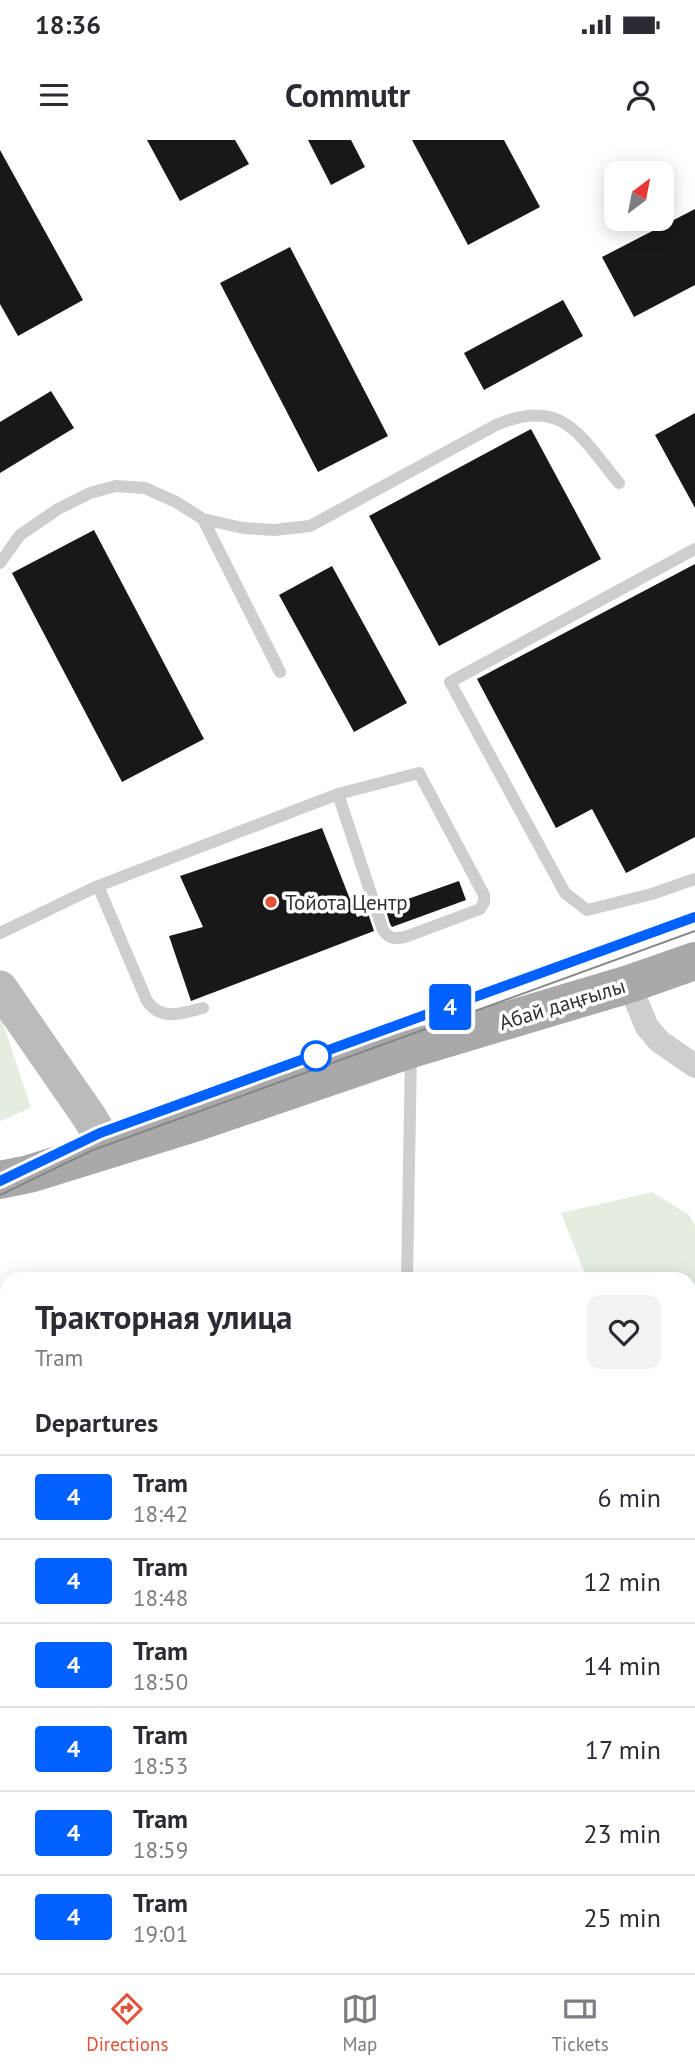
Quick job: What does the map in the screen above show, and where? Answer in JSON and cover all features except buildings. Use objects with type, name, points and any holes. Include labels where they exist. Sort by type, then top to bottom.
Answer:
[{"type":"main road","name":"Абай даңғылы","points":[[0,1203],[15,1177],[109,1150],[411,1049],[629,984],[695,961]]},
{"type":"main road","points":[[0,988],[109,1150]]},
{"type":"street","points":[[629,984],[647,1027],[659,1041],[695,1066]]},
{"type":"lane","points":[[0,563],[20,535],[58,509],[90,494],[116,486],[145,488],[176,502],[203,519],[243,528],[274,530],[310,526],[496,425],[514,417],[534,414],[553,417],[571,425],[619,483]]},
{"type":"lane","points":[[203,519],[280,672]]},
{"type":"lane","points":[[695,549],[450,682],[565,893],[587,910],[652,894],[695,879]]},
{"type":"lane","points":[[0,933],[98,886],[338,794],[419,772],[480,885],[484,902],[480,909],[405,937],[394,939],[386,936],[338,794]]},
{"type":"lane","points":[[98,886],[152,1008],[160,1013],[173,1015],[203,1008]]},
{"type":"lane","points":[[407,1272],[411,1049]]},
{"type":"shaded area","points":[[0,1013],[31,1108],[0,1121]]},
{"type":"shaded area","points":[[652,1192],[689,1215],[695,1226],[695,1272],[584,1272],[561,1213]]},
{"type":"tram line","points":[[0,1181],[100,1134],[695,917]]},
{"type":"tram line","name":"4","points":[[0,1181],[100,1133],[695,917]]},
{"type":"tram line","points":[[0,1195],[93,1150],[695,931]]},
{"type":"place","name":"Тойота Центр","points":[[271,902]]}]
